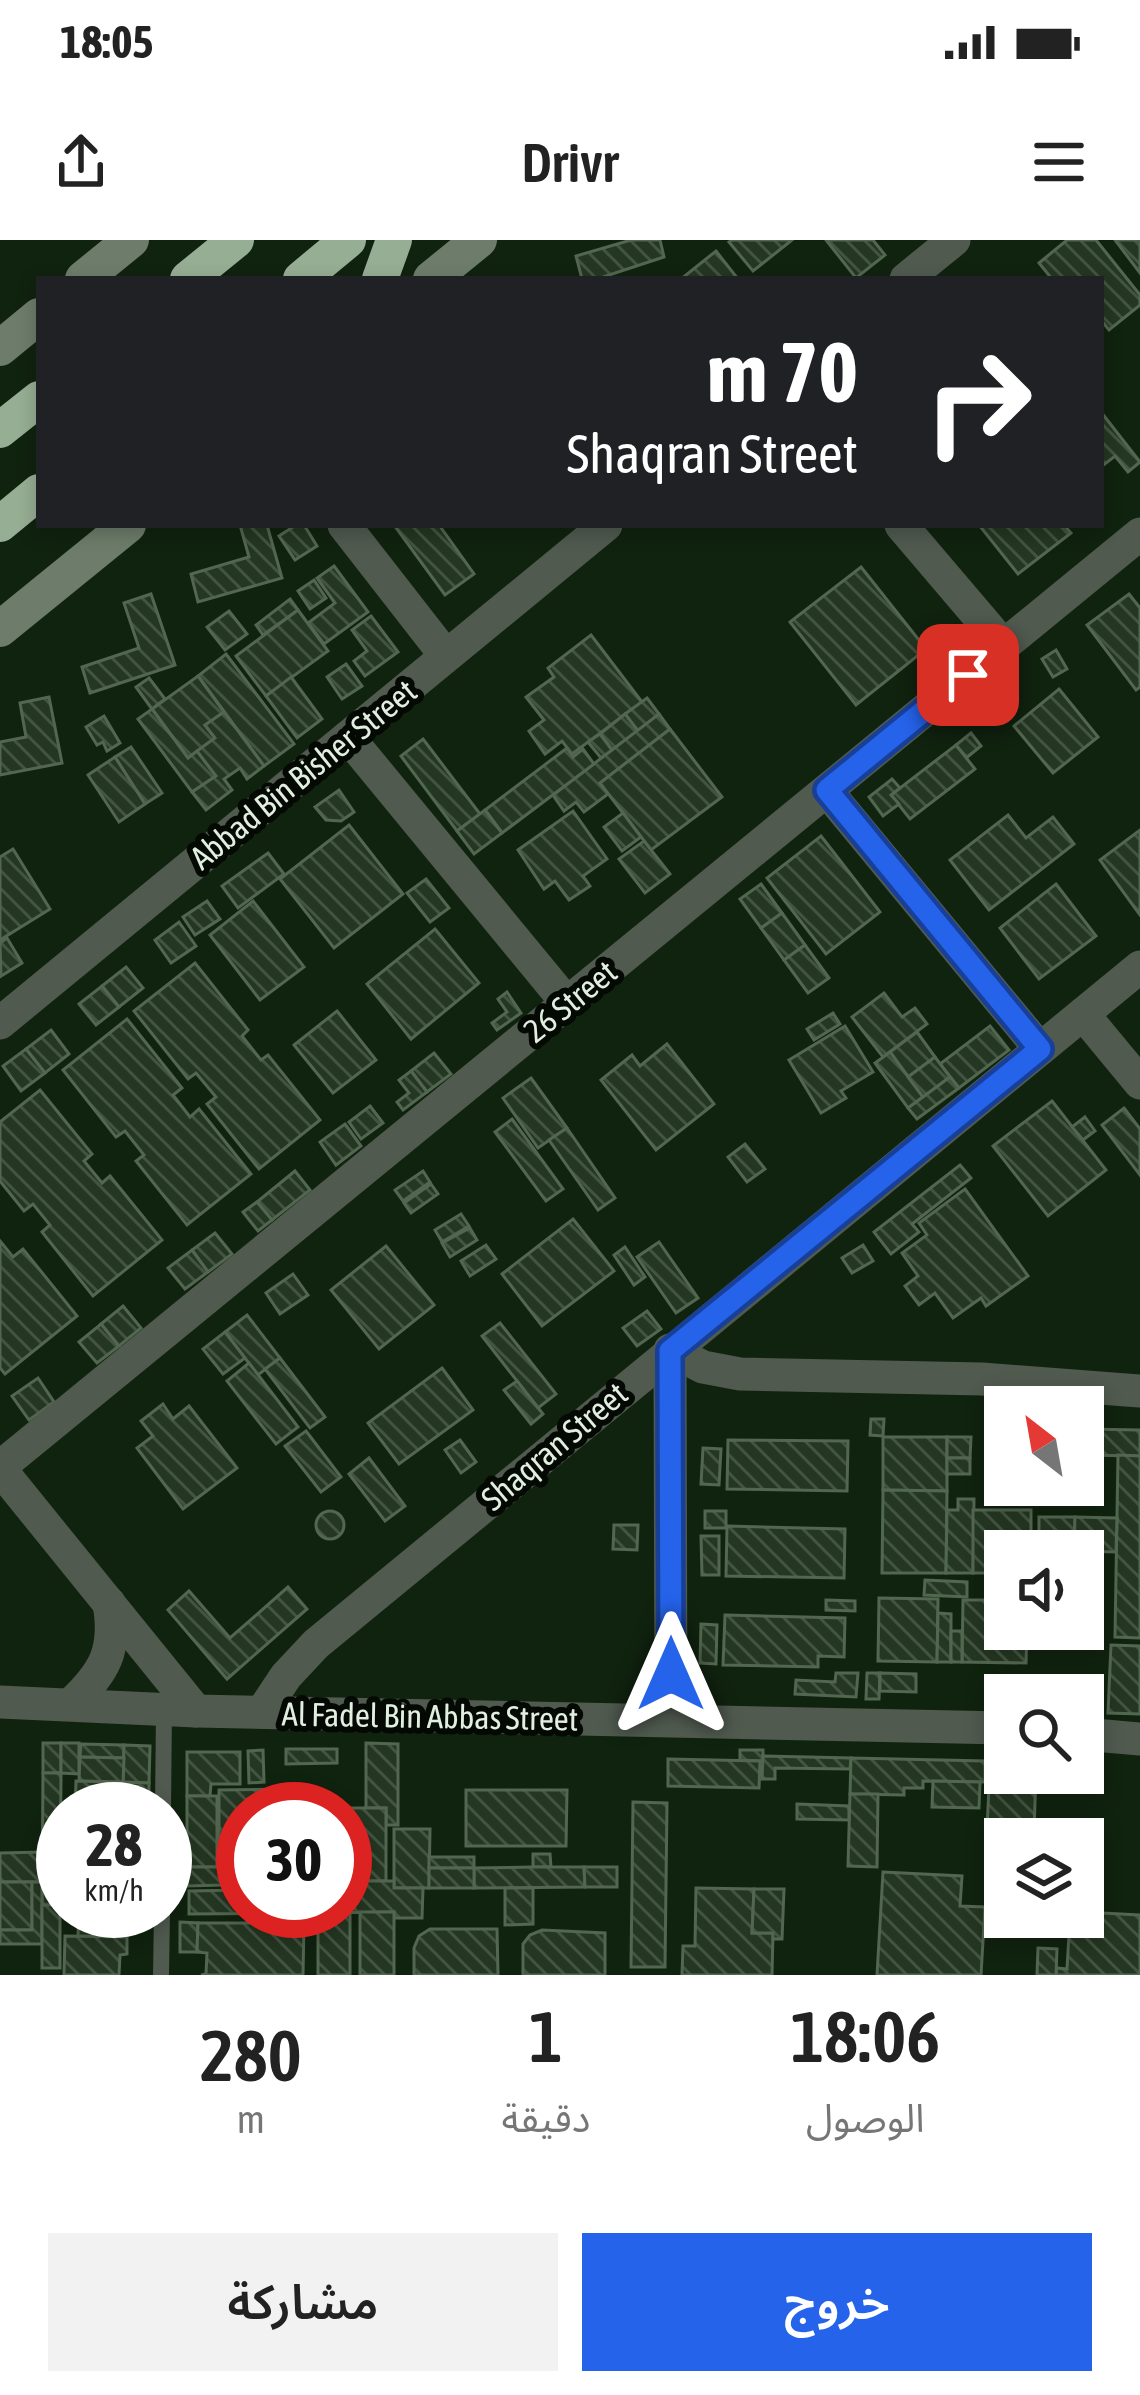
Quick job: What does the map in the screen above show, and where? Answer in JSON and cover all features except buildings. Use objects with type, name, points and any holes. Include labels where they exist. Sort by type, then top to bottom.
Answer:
[{"type":"highway","points":[[192,276],[236,240]]},
{"type":"highway","points":[[305,276],[348,240]]},
{"type":"highway","points":[[381,276],[394,240]]},
{"type":"highway","points":[[0,430],[36,401]]},
{"type":"highway","points":[[0,524],[36,494]]},
{"type":"street","points":[[87,276],[131,240]]},
{"type":"street","points":[[435,276],[479,240]]},
{"type":"street","points":[[910,276],[954,240]]},
{"type":"street","points":[[0,348],[36,318]]},
{"type":"street","points":[[0,629],[124,528]]},
{"type":"street","points":[[346,528],[446,656]]},
{"type":"street","name":"Abbad Bin Bisher Street","points":[[0,1023],[602,528]]},
{"type":"street","points":[[904,528],[1004,646]]},
{"type":"street","name":"26 Street","points":[[0,1468],[1140,534]]},
{"type":"street","points":[[347,736],[567,1003]]},
{"type":"street","points":[[827,790],[1040,1049]]},
{"type":"street","name":"Shaqran Street","points":[[262,1712],[316,1644],[1140,967]]},
{"type":"street","points":[[1083,1014],[1140,1083]]},
{"type":"street","points":[[671,1720],[670,1351],[704,1366],[740,1374],[982,1379],[1140,1391]]},
{"type":"street","points":[[0,1468],[109,1601],[180,1710]]},
{"type":"street","points":[[71,1704],[94,1682],[110,1656],[109,1601]]},
{"type":"street","name":"Al Fadel Bin Abbas Street","points":[[0,1702],[984,1727]]},
{"type":"street","points":[[1104,1736],[1140,1739]]},
{"type":"lane","points":[[168,1782],[180,1710]]},
{"type":"lane","points":[[161,1975],[162,1938]]},
{"type":"route","points":[[671,1674],[670,1351],[1040,1049],[827,790],[968,675]]}]
